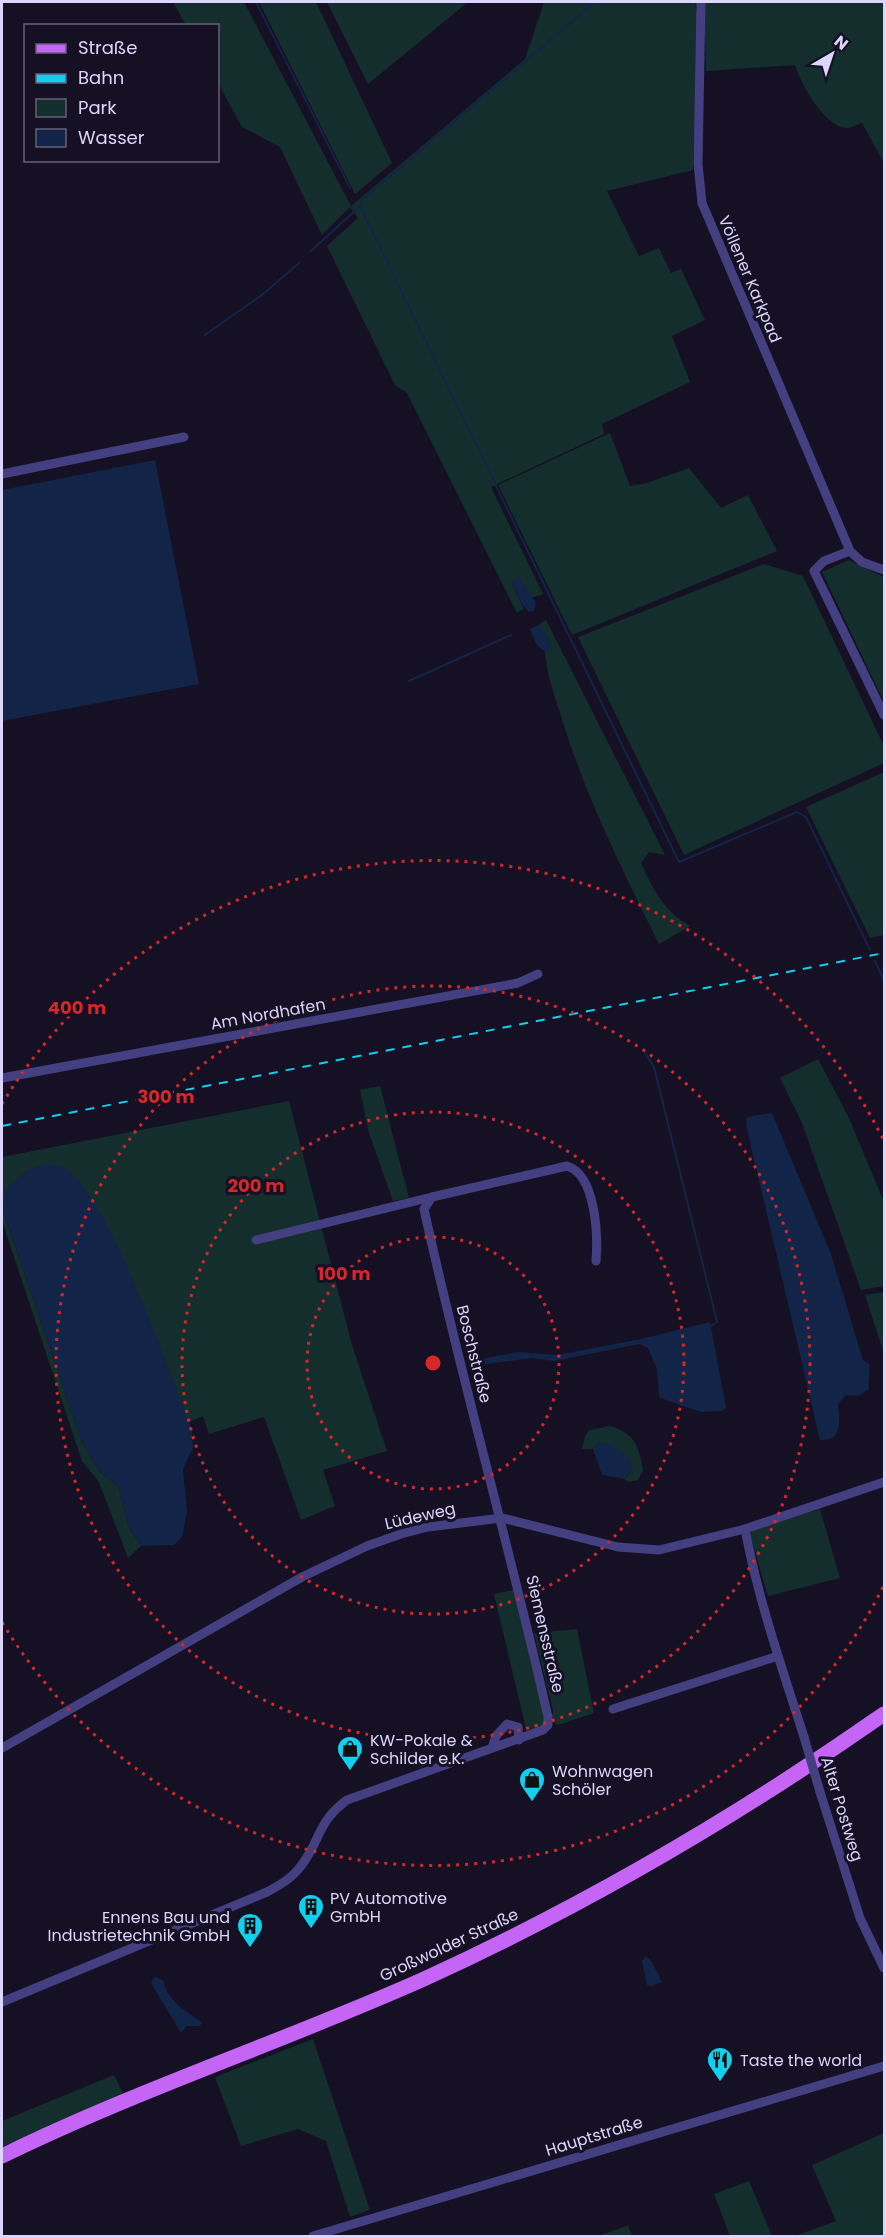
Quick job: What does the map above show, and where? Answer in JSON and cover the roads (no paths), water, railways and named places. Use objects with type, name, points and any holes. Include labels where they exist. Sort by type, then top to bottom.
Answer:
[{"type":"main road","name":"Großwolder Straße","points":[[2,2156],[401,1988],[501,1943],[658,1860],[807,1768],[885,1714]]},
{"type":"street","name":"Völlener Karkpad","points":[[701,2],[698,164],[702,203],[850,551]]},
{"type":"street","points":[[2,474],[184,437]]},
{"type":"street","points":[[885,570],[862,562],[850,551],[824,561],[814,571],[885,715]]},
{"type":"street","name":"Am Nordhafen","points":[[2,1078],[518,983],[538,974]]},
{"type":"street","points":[[256,1240],[567,1166],[574,1168],[586,1182],[598,1235],[596,1261]]},
{"type":"street","name":"Boschstraße","points":[[432,1197],[424,1209],[502,1518]]},
{"type":"street","name":"Lüdeweg","points":[[2,1748],[335,1560],[367,1546],[419,1529],[502,1518],[618,1547],[647,1551],[682,1545],[745,1529],[885,1482]]},
{"type":"street","name":"Siemensstraße","points":[[2,2002],[267,1892],[286,1882],[309,1855],[322,1825],[334,1810],[347,1800],[543,1730],[548,1725],[548,1717],[502,1518]]},
{"type":"street","name":"Alter Postweg","points":[[745,1529],[750,1559],[778,1656],[860,1918],[885,1968]]},
{"type":"street","points":[[613,1710],[778,1656]]},
{"type":"street","points":[[492,1748],[495,1736],[507,1725],[518,1727],[519,1740]]},
{"type":"street","name":"Hauptstraße","points":[[313,2236],[885,2066]]},
{"type":"water","points":[[155,460],[199,684],[2,721],[2,490]]},
{"type":"water","points":[[519,577],[536,603],[534,611],[529,612],[526,609],[515,591],[512,583]]},
{"type":"water","points":[[538,625],[548,638],[551,649],[545,652],[536,644],[530,629]]},
{"type":"water","points":[[772,1113],[831,1254],[863,1360],[869,1364],[869,1389],[859,1396],[846,1395],[838,1404],[837,1433],[828,1439],[820,1440],[746,1125],[747,1117]]},
{"type":"water","points":[[46,1164],[64,1168],[81,1184],[99,1211],[118,1247],[154,1330],[192,1429],[193,1448],[183,1469],[187,1511],[182,1537],[174,1545],[141,1546],[128,1526],[118,1486],[99,1471],[82,1442],[2,1207],[7,1187],[28,1170]]},
{"type":"water","points":[[710,1322],[726,1407],[722,1411],[702,1412],[659,1397],[657,1369],[648,1348],[640,1344],[554,1361],[533,1358],[478,1365],[477,1360],[518,1352],[557,1355],[641,1339]]},
{"type":"water","points":[[599,1442],[612,1445],[631,1460],[631,1472],[624,1479],[602,1475],[593,1449]]},
{"type":"water","points":[[646,1956],[652,1962],[662,1982],[647,1985],[642,1961]]},
{"type":"water","points":[[155,1977],[164,1981],[168,1994],[178,2005],[202,2022],[200,2026],[187,2026],[181,2033],[151,1983]]},
{"type":"waterway","points":[[256,2],[350,188]]},
{"type":"waterway","points":[[595,2],[363,199],[360,206],[679,862],[797,812],[806,817],[870,950]]},
{"type":"waterway","points":[[311,251],[359,207]]},
{"type":"waterway","points":[[205,335],[263,294],[299,263]]},
{"type":"waterway","points":[[409,681],[511,635]]},
{"type":"waterway","points":[[875,961],[884,981]]},
{"type":"waterway","points":[[645,1053],[654,1067],[717,1322],[711,1326]]},
{"type":"railway","points":[[2,1126],[884,953]]},
{"type":"place","name":"KW-Pokale & Schilder e.K.","points":[[350,1772]]},
{"type":"place","name":"Wohnwagen Schöler","points":[[532,1803]]},
{"type":"place","name":"PV Automotive GmbH","points":[[311,1930]]},
{"type":"place","name":"Ennens Bau und Industrietechnik GmbH","points":[[250,1949]]},
{"type":"place","name":"Taste the world","points":[[720,2083]]}]
